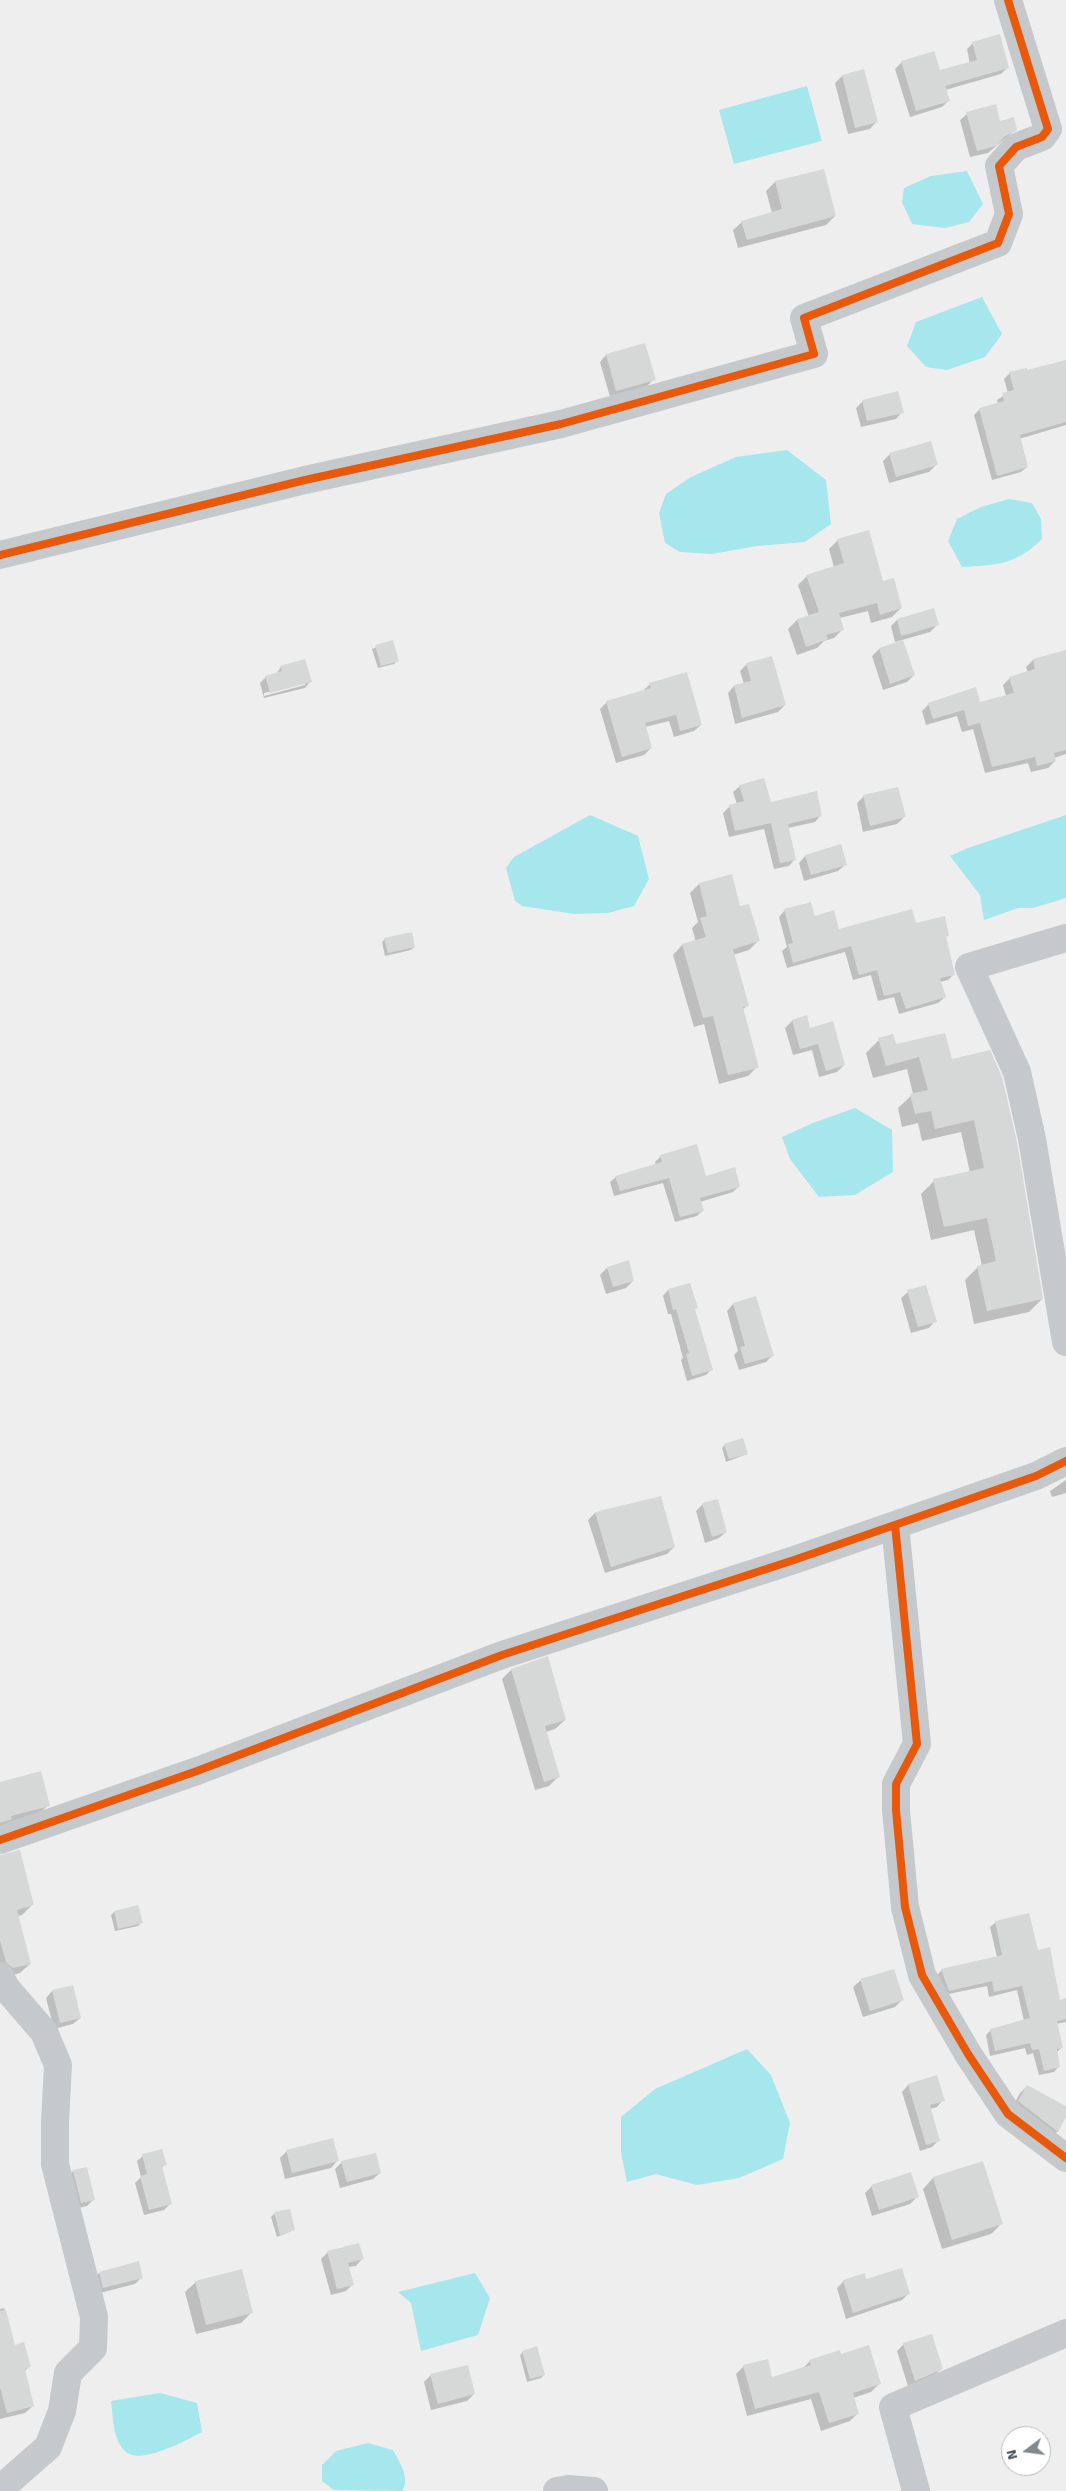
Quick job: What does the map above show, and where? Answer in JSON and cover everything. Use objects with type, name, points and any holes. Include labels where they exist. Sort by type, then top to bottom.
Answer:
[{"type":"street","points":[[0,555],[305,480],[561,424],[814,354],[804,318],[998,244],[1009,214],[999,166],[1016,147],[1042,137],[1048,129],[1008,0]]},
{"type":"street","points":[[1066,938],[969,967],[1018,1072],[1032,1139],[1066,1342]]},
{"type":"street","points":[[0,1840],[197,1771],[502,1655],[895,1525],[1036,1476],[1066,1461]]},
{"type":"street","points":[[895,1525],[917,1744],[896,1784],[896,1810],[905,1907],[922,1975],[968,2054],[1008,2114],[1066,2158]]},
{"type":"street","points":[[0,1976],[6,1988],[44,2032],[58,2065],[55,2164],[94,2317],[93,2348],[68,2373],[62,2411],[48,2447],[0,2489]]},
{"type":"street","points":[[916,2491],[892,2407],[1066,2334]]},
{"type":"street","points":[[557,2491],[568,2488],[594,2491]]},
{"type":"water","points":[[807,86],[822,141],[734,164],[719,110]]},
{"type":"water","points":[[967,171],[983,204],[969,222],[945,228],[912,224],[902,202],[904,188],[931,176]]},
{"type":"water","points":[[982,297],[1002,334],[985,357],[947,370],[926,367],[907,346],[916,322]]},
{"type":"water","points":[[787,450],[826,480],[831,524],[805,542],[757,546],[712,554],[680,552],[665,543],[659,513],[666,494],[691,477],[736,457]]},
{"type":"water","points":[[1009,499],[1032,503],[1041,519],[1042,539],[1033,548],[1014,559],[996,564],[962,567],[948,541],[957,519],[981,507]]},
{"type":"water","points":[[590,815],[638,836],[649,879],[634,906],[608,913],[574,914],[522,906],[515,901],[506,868],[514,857]]},
{"type":"water","points":[[1066,815],[1066,898],[1033,908],[1018,908],[984,920],[980,895],[950,856],[968,848]]},
{"type":"water","points":[[855,1108],[892,1130],[893,1172],[855,1195],[819,1197],[790,1159],[782,1137],[813,1123]]},
{"type":"water","points":[[747,2049],[771,2075],[790,2123],[783,2159],[739,2178],[697,2185],[656,2174],[627,2182],[621,2153],[621,2117],[655,2089]]},
{"type":"water","points":[[475,2273],[490,2298],[478,2335],[421,2351],[411,2303],[398,2292]]},
{"type":"water","points":[[160,2393],[197,2403],[202,2432],[176,2445],[153,2453],[133,2455],[126,2452],[116,2436],[111,2401]]},
{"type":"water","points":[[368,2443],[393,2450],[405,2476],[402,2491],[334,2490],[322,2481],[322,2465],[336,2451]]},
{"type":"building","points":[[1000,34],[1009,68],[945,86],[950,101],[916,111],[901,61],[934,51],[940,70],[977,60],[972,42]]},
{"type":"building","points":[[864,69],[878,122],[855,128],[842,75]]},
{"type":"building","points":[[996,104],[1000,121],[1014,117],[1017,130],[1005,136],[996,146],[977,151],[966,112]]},
{"type":"building","points":[[824,169],[836,216],[747,240],[741,221],[782,209],[775,181]]},
{"type":"building","points":[[645,343],[656,380],[616,391],[606,354]]},
{"type":"building","points":[[1066,360],[1066,422],[1020,435],[1028,467],[997,476],[979,408],[1004,401],[1002,393],[1014,390],[1009,372],[1027,368],[1027,370]]},
{"type":"building","points":[[898,391],[904,413],[867,421],[862,400]]},
{"type":"building","points":[[931,441],[938,465],[896,477],[889,453]]},
{"type":"building","points":[[869,530],[883,581],[894,578],[902,608],[880,615],[877,603],[839,613],[844,630],[826,635],[828,639],[806,647],[797,619],[819,612],[806,575],[844,563],[837,539]]},
{"type":"building","points":[[934,608],[939,625],[901,636],[897,619]]},
{"type":"building","points":[[393,640],[399,661],[381,666],[375,645]]},
{"type":"building","points":[[903,640],[915,675],[890,684],[879,648]]},
{"type":"building","points":[[1066,650],[1066,750],[1054,753],[1056,761],[1037,766],[1035,757],[992,767],[980,723],[968,726],[964,710],[933,719],[928,703],[976,687],[980,702],[1014,693],[1009,677],[1035,669],[1033,659]]},
{"type":"building","points":[[772,656],[786,705],[742,718],[734,685],[751,681],[746,663]]},
{"type":"building","points":[[305,659],[312,682],[270,693],[265,676],[282,671],[280,666]]},
{"type":"building","points":[[687,672],[702,725],[680,731],[676,715],[645,723],[652,748],[622,757],[606,701],[651,688],[649,683]]},
{"type":"building","points":[[764,778],[771,802],[817,791],[822,816],[788,824],[796,860],[780,863],[771,823],[735,831],[729,805],[744,801],[739,785]]},
{"type":"building","points":[[898,787],[906,817],[870,826],[863,795]]},
{"type":"building","points":[[841,844],[847,865],[811,875],[805,855]]},
{"type":"building","points":[[732,874],[740,906],[749,904],[760,941],[733,949],[749,1006],[743,1007],[759,1068],[728,1075],[713,1016],[703,1018],[682,944],[706,937],[700,918],[707,916],[699,883]]},
{"type":"building","points":[[811,902],[815,916],[834,910],[839,929],[912,909],[916,923],[945,916],[949,936],[946,936],[955,975],[940,978],[946,997],[906,1009],[900,992],[884,996],[877,970],[859,975],[851,946],[793,963],[788,944],[793,943],[784,909]]},
{"type":"building","points":[[412,932],[415,947],[388,953],[384,938]]},
{"type":"building","points":[[807,1015],[810,1028],[833,1021],[845,1065],[826,1071],[818,1044],[800,1049],[792,1020]]},
{"type":"building","points":[[945,1033],[952,1059],[990,1050],[1002,1077],[1017,1142],[1043,1299],[987,1311],[977,1266],[996,1261],[987,1218],[944,1227],[933,1179],[984,1168],[974,1120],[935,1129],[931,1111],[915,1114],[910,1094],[928,1090],[919,1057],[886,1066],[878,1038],[893,1034],[896,1044]]},
{"type":"building","points":[[697,1144],[706,1176],[735,1167],[740,1187],[700,1198],[704,1211],[680,1217],[669,1178],[620,1191],[615,1176],[662,1162],[660,1155]]},
{"type":"building","points":[[629,1260],[634,1281],[613,1287],[607,1267]]},
{"type":"building","points":[[690,1283],[698,1308],[695,1309],[713,1370],[692,1376],[686,1354],[689,1353],[676,1309],[673,1310],[668,1289]]},
{"type":"building","points":[[926,1285],[937,1322],[918,1327],[907,1290]]},
{"type":"building","points":[[756,1296],[774,1356],[745,1364],[740,1347],[745,1346],[733,1303]]},
{"type":"building","points":[[743,1438],[748,1454],[729,1459],[724,1444]]},
{"type":"building","points":[[661,1496],[675,1547],[611,1567],[595,1512]]},
{"type":"building","points":[[718,1499],[727,1532],[712,1537],[702,1503]]},
{"type":"building","points":[[548,1656],[566,1720],[545,1726],[560,1777],[544,1782],[511,1669]]},
{"type":"building","points":[[41,1771],[50,1806],[11,1816],[12,1819],[0,1823],[0,1782]]},
{"type":"building","points":[[20,1850],[34,1905],[17,1910],[31,1964],[13,1968],[6,1962],[0,1940],[0,1855]]},
{"type":"building","points":[[138,1905],[143,1923],[118,1929],[114,1911]]},
{"type":"building","points":[[1029,1913],[1038,1950],[1050,1947],[1060,2000],[1066,1998],[1066,2019],[1057,2021],[1063,2048],[1057,2049],[1060,2067],[1044,2071],[1039,2049],[1032,2050],[1030,2043],[995,2051],[990,2029],[1030,2018],[1022,1986],[994,1992],[992,1981],[949,1991],[941,1969],[1002,1955],[995,1921]]},
{"type":"building","points":[[894,1969],[904,2000],[870,2011],[860,1979]]},
{"type":"building","points":[[73,1985],[81,2018],[60,2023],[52,1990]]},
{"type":"building","points":[[937,2075],[945,2101],[930,2105],[940,2141],[926,2145],[908,2084]]},
{"type":"building","points":[[1027,2085],[1066,2106],[1066,2117],[1058,2132],[1018,2101]]},
{"type":"building","points":[[333,2138],[339,2161],[292,2173],[286,2150]]},
{"type":"building","points":[[162,2149],[167,2165],[162,2166],[172,2204],[149,2210],[140,2176],[147,2174],[142,2154]]},
{"type":"building","points":[[376,2153],[381,2173],[347,2182],[341,2161]]},
{"type":"building","points":[[983,2161],[1003,2224],[952,2240],[933,2177]]},
{"type":"building","points":[[87,2167],[95,2200],[81,2203],[73,2170]]},
{"type":"building","points":[[911,2172],[919,2197],[879,2210],[871,2185]]},
{"type":"building","points":[[290,2209],[295,2230],[280,2235],[274,2212]]},
{"type":"building","points":[[359,2243],[364,2259],[348,2263],[354,2285],[337,2289],[327,2251]]},
{"type":"building","points":[[139,2261],[143,2278],[103,2288],[99,2272]]},
{"type":"building","points":[[902,2268],[910,2294],[853,2313],[843,2280],[865,2273],[866,2279]]},
{"type":"building","points":[[242,2269],[253,2313],[206,2325],[195,2281]]},
{"type":"building","points":[[6,2310],[15,2345],[24,2342],[31,2367],[25,2369],[34,2406],[7,2413],[0,2387],[0,2311]]},
{"type":"building","points":[[932,2334],[943,2369],[915,2381],[903,2343]]},
{"type":"building","points":[[869,2345],[881,2384],[853,2393],[859,2414],[829,2423],[819,2392],[755,2409],[743,2365],[768,2359],[772,2377],[811,2365],[809,2360],[840,2350],[841,2354]]},
{"type":"building","points":[[537,2346],[545,2375],[530,2379],[522,2351]]},
{"type":"building","points":[[468,2365],[475,2394],[438,2404],[430,2374]]},
{"type":"cycle path","points":[[0,555],[305,480],[561,424],[814,354],[804,318],[998,243],[1009,214],[999,166],[1016,147],[1042,137],[1048,129],[1008,0]]},
{"type":"cycle path","points":[[0,1840],[197,1771],[502,1655],[794,1560],[1036,1476],[1066,1461]]},
{"type":"cycle path","points":[[895,1525],[917,1744],[896,1784],[896,1810],[905,1907],[922,1975],[968,2054],[1008,2114],[1066,2158]]}]
